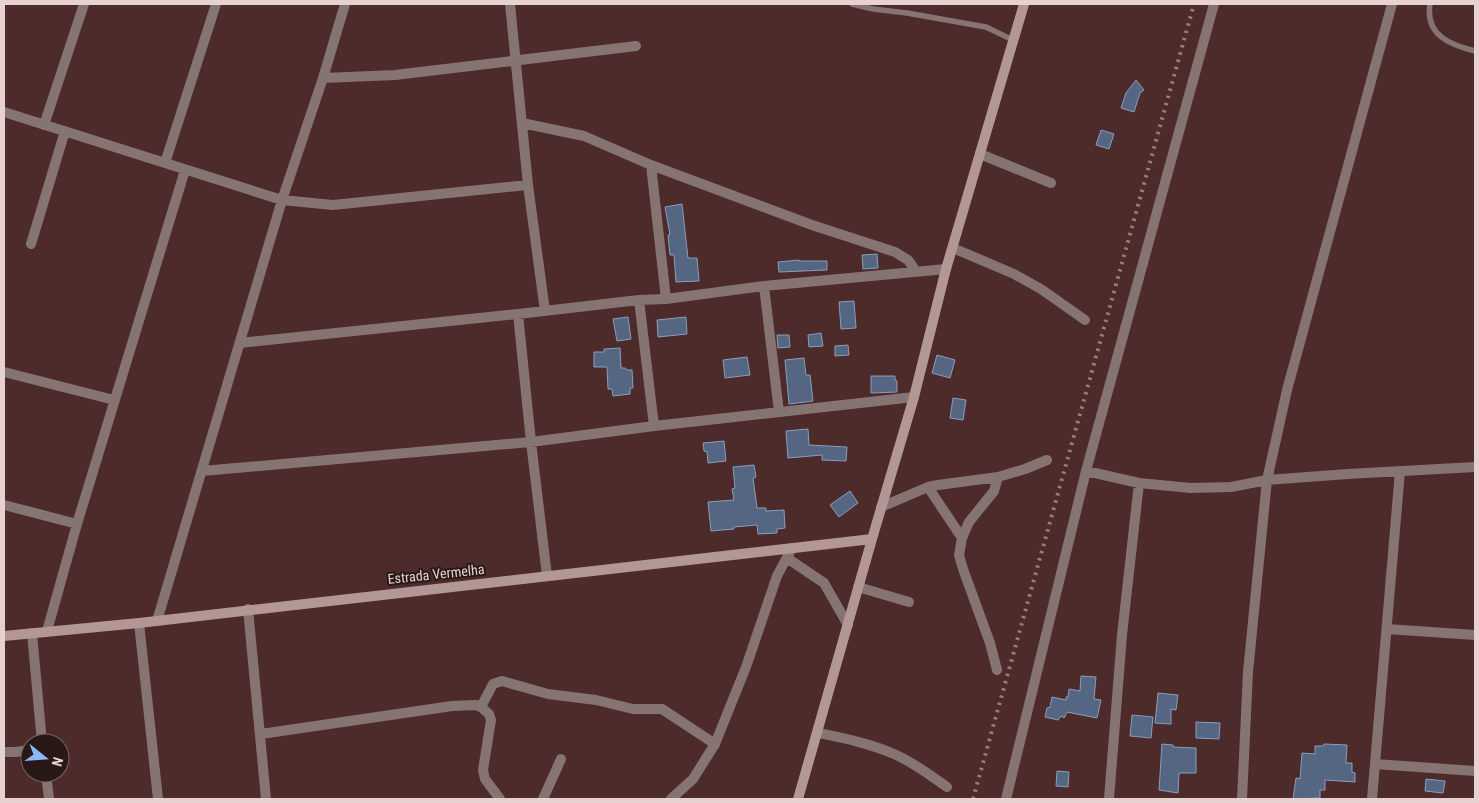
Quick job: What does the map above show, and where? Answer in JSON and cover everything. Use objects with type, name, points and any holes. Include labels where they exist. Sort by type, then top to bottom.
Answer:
[{"type":"street","points":[[44,125],[84,4]]},
{"type":"street","points":[[166,164],[216,4]]},
{"type":"street","points":[[156,621],[282,200],[323,78],[345,4]]},
{"type":"street","points":[[510,4],[528,186],[545,311]]},
{"type":"street","points":[[798,799],[914,397],[946,269],[1024,4]]},
{"type":"street","points":[[1006,799],[1086,471],[1214,4]]},
{"type":"street","points":[[1242,799],[1248,672],[1267,480],[1287,390],[1392,4]]},
{"type":"street","points":[[323,78],[395,74],[636,46]]},
{"type":"street","points":[[4,112],[282,200],[333,205],[528,186]]},
{"type":"street","points":[[522,123],[584,136],[651,165],[812,225],[895,252],[908,260],[913,266],[914,272]]},
{"type":"street","points":[[31,244],[65,131]]},
{"type":"street","points":[[980,154],[1052,183]]},
{"type":"street","points":[[651,165],[666,299]]},
{"type":"street","points":[[47,631],[114,400],[185,170]]},
{"type":"street","points":[[952,248],[1014,274],[1041,289],[1085,320]]},
{"type":"street","points":[[240,343],[640,300],[666,299],[764,286],[946,269]]},
{"type":"street","points":[[764,286],[779,412]]},
{"type":"street","points":[[640,300],[654,426]]},
{"type":"street","points":[[518,314],[530,442],[547,576]]},
{"type":"street","points":[[4,372],[114,400]]},
{"type":"street","points":[[202,471],[530,442],[914,397]]},
{"type":"street","points":[[881,507],[938,484],[998,477],[1047,460]]},
{"type":"street","points":[[1086,471],[1139,483],[1191,488],[1231,487],[1267,480],[1475,468]]},
{"type":"street","points":[[1372,799],[1400,471]]},
{"type":"street","points":[[997,670],[990,643],[959,555],[962,538],[969,522],[994,491],[998,477]]},
{"type":"street","points":[[1109,799],[1122,635],[1139,483]]},
{"type":"street","points":[[928,487],[962,538]]},
{"type":"street","points":[[4,505],[77,524]]},
{"type":"street","name":"Estrada Vermelha","points":[[4,636],[139,623],[872,539]]},
{"type":"street","points":[[671,799],[693,778],[715,744],[739,685],[777,576],[792,548]]},
{"type":"street","points":[[787,558],[824,583],[848,625]]},
{"type":"street","points":[[858,587],[909,602]]},
{"type":"street","points":[[248,610],[266,799]]},
{"type":"street","points":[[139,623],[158,799]]},
{"type":"street","points":[[1387,629],[1475,635]]},
{"type":"street","points":[[32,633],[41,733]]},
{"type":"street","points":[[481,707],[493,684],[502,682],[548,694],[596,700],[633,709],[662,709],[715,744]]},
{"type":"street","points":[[260,734],[452,706],[476,705],[481,707],[491,720],[484,770],[485,779],[500,799]]},
{"type":"street","points":[[818,733],[867,744],[894,754],[920,768],[947,787]]},
{"type":"street","points":[[4,752],[20,751]]},
{"type":"street","points":[[543,799],[561,759]]},
{"type":"street","points":[[1375,764],[1475,771]]},
{"type":"street","points":[[47,783],[49,799]]},
{"type":"lane","points":[[852,4],[873,10],[907,13],[986,27],[1013,40]]},
{"type":"lane","points":[[1430,4],[1429,14],[1434,30],[1456,47],[1475,52]]},
{"type":"building","points":[[1136,80],[1144,90],[1140,93],[1134,112],[1121,108],[1126,93]]},
{"type":"building","points":[[1101,130],[1114,134],[1109,149],[1096,145]]},
{"type":"building","points":[[682,204],[688,258],[697,258],[699,281],[676,282],[674,255],[670,255],[668,235],[670,235],[665,207]]},
{"type":"building","points":[[877,254],[878,268],[863,269],[862,255]]},
{"type":"building","points":[[799,260],[827,261],[827,270],[779,272],[778,262]]},
{"type":"building","points":[[854,301],[856,328],[841,329],[839,302]]},
{"type":"building","points":[[628,317],[631,339],[617,341],[613,319]]},
{"type":"building","points":[[686,317],[687,334],[658,337],[657,320]]},
{"type":"building","points":[[821,333],[823,346],[809,347],[808,335]]},
{"type":"building","points":[[777,335],[789,335],[790,347],[778,348]]},
{"type":"building","points":[[848,345],[849,355],[835,356],[835,346]]},
{"type":"building","points":[[620,348],[621,368],[632,370],[633,388],[630,388],[630,394],[613,396],[612,389],[608,389],[607,367],[594,367],[594,352],[604,352],[604,349]]},
{"type":"building","points":[[937,355],[955,360],[950,378],[932,373]]},
{"type":"building","points":[[747,357],[750,375],[725,378],[723,360]]},
{"type":"building","points":[[804,358],[806,375],[810,375],[813,401],[789,404],[785,360]]},
{"type":"building","points":[[871,376],[895,376],[897,392],[871,393]]},
{"type":"building","points":[[953,398],[966,400],[963,420],[950,418]]},
{"type":"building","points":[[808,429],[809,445],[847,447],[846,461],[822,460],[822,455],[788,458],[786,431]]},
{"type":"building","points":[[724,441],[726,461],[708,463],[707,452],[704,451],[703,443]]},
{"type":"building","points":[[754,465],[756,477],[753,478],[757,508],[766,508],[766,511],[784,510],[785,528],[777,529],[777,533],[758,534],[757,525],[711,531],[708,502],[734,500],[732,489],[735,488],[733,467]]},
{"type":"building","points":[[850,491],[858,503],[839,517],[830,505]]},
{"type":"building","points":[[1081,676],[1096,677],[1094,699],[1101,700],[1097,718],[1067,712],[1064,718],[1061,716],[1058,720],[1045,717],[1052,697],[1066,700],[1069,689],[1080,691]]},
{"type":"building","points":[[1158,693],[1178,695],[1176,710],[1171,709],[1171,724],[1155,723]]},
{"type":"building","points":[[1132,715],[1153,717],[1151,738],[1130,736]]},
{"type":"building","points":[[1196,722],[1220,723],[1219,739],[1196,738]]},
{"type":"building","points":[[1162,744],[1173,745],[1173,747],[1196,748],[1196,773],[1179,773],[1178,793],[1159,790]]},
{"type":"building","points":[[1324,744],[1347,745],[1346,763],[1352,763],[1355,782],[1325,780],[1325,790],[1320,790],[1320,798],[1293,799],[1296,778],[1300,779],[1302,753],[1315,754],[1315,746],[1323,746]]},
{"type":"building","points":[[1057,771],[1069,772],[1068,787],[1056,786]]},
{"type":"building","points":[[1426,779],[1445,781],[1443,793],[1425,791]]},
{"type":"railway","points":[[973,799],[1194,4]]}]
